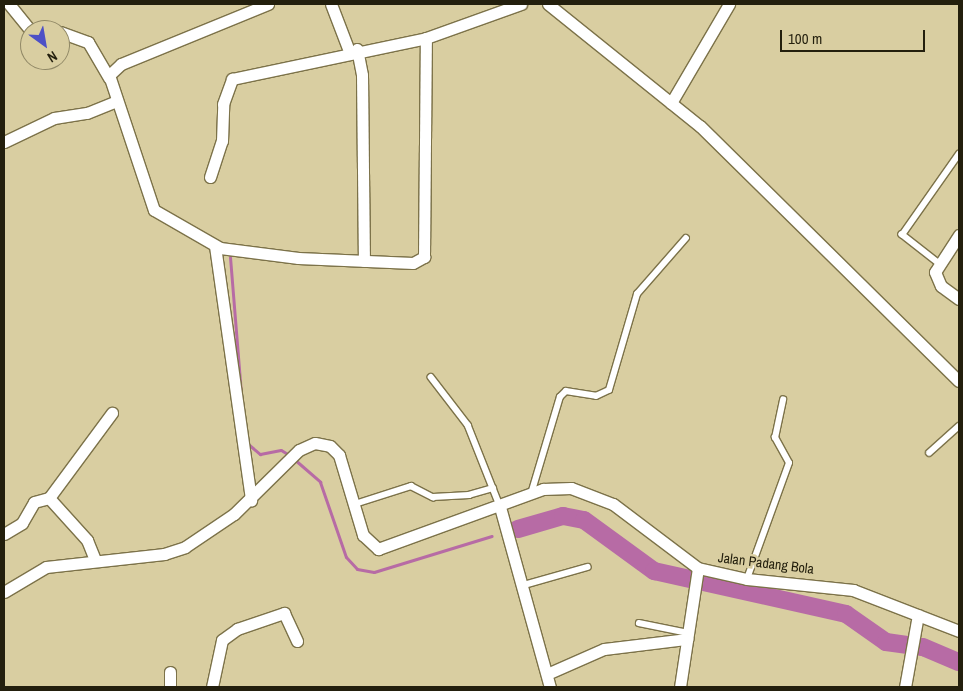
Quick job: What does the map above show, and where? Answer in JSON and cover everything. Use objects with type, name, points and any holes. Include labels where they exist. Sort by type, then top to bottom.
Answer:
[{"type":"street","points":[[9,4],[22,20]]},
{"type":"street","points":[[109,78],[121,64],[153,54],[268,4]]},
{"type":"street","points":[[331,4],[353,50],[362,75],[364,261]]},
{"type":"street","points":[[210,177],[222,141],[223,104],[228,82],[353,50],[426,38],[521,4]]},
{"type":"street","points":[[548,4],[720,145],[959,381]]},
{"type":"street","points":[[671,104],[729,4]]},
{"type":"street","points":[[70,36],[88,42],[109,78],[154,210],[220,248],[364,261],[413,263],[426,251],[426,38]]},
{"type":"street","points":[[4,142],[54,118],[87,113],[118,101]]},
{"type":"street","points":[[959,235],[938,263],[937,279],[959,299]]},
{"type":"street","points":[[220,248],[251,500]]},
{"type":"street","points":[[4,534],[22,523],[34,502],[49,498],[57,481],[112,413]]},
{"type":"street","points":[[4,592],[42,568],[94,560],[164,554],[184,547],[251,500],[299,450],[315,443],[335,450],[355,504]]},
{"type":"street","name":"Jalan Padang Bola","points":[[355,504],[364,535],[378,549],[554,487],[593,495],[625,512],[696,578],[747,579],[853,590],[959,631]]},
{"type":"street","points":[[49,498],[87,540],[94,560]]},
{"type":"street","points":[[500,507],[524,585],[550,687]]},
{"type":"street","points":[[680,687],[696,578]]},
{"type":"street","points":[[212,687],[222,640],[237,629],[284,613],[297,641]]},
{"type":"street","points":[[905,687],[916,636],[918,615]]},
{"type":"street","points":[[546,674],[604,649],[688,636]]},
{"type":"street","points":[[170,672],[170,687]]},
{"type":"lane","points":[[938,263],[902,235],[959,154]]},
{"type":"lane","points":[[531,494],[560,397],[566,391],[596,396],[609,390],[637,294],[686,238]]},
{"type":"lane","points":[[430,377],[468,425],[500,507]]},
{"type":"lane","points":[[747,579],[789,463],[776,438],[782,400]]},
{"type":"lane","points":[[929,453],[959,426]]},
{"type":"lane","points":[[355,504],[411,486],[433,497],[469,495],[493,488]]},
{"type":"lane","points":[[524,585],[587,567]]},
{"type":"lane","points":[[639,623],[688,636]]},
{"type":"waterway","points":[[230,257],[241,393]]},
{"type":"waterway","points":[[248,444],[260,454],[281,450],[289,455]]},
{"type":"waterway","points":[[294,459],[320,482],[346,557],[357,569],[374,572],[492,536]]},
{"type":"waterway","points":[[518,529],[563,516],[584,520],[654,571],[846,614],[886,642],[923,647],[959,662]]}]
